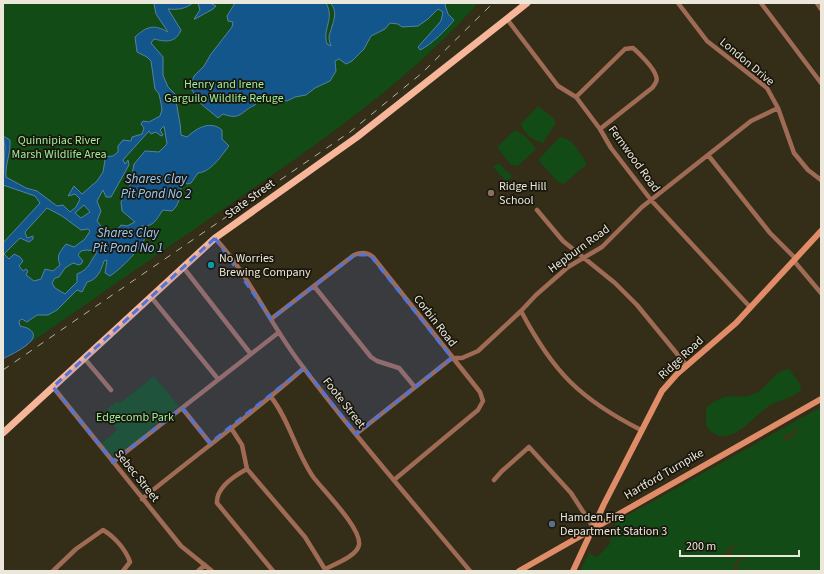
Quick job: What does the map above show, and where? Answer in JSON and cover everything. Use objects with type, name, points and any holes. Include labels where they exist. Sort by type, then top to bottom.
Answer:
[{"type":"main road","name":"State Street","points":[[3,433],[215,238],[357,137],[527,3]]},
{"type":"main road","name":"Ridge Road","points":[[573,571],[641,430],[662,391],[687,366],[726,332],[821,231]]},
{"type":"main road","name":"Hartford Turnpike","points":[[519,571],[821,399]]},
{"type":"street","name":"London Drive","points":[[678,3],[707,41],[767,88],[778,108],[794,153],[804,167],[821,180]]},
{"type":"street","points":[[761,3],[821,83]]},
{"type":"street","points":[[817,3],[821,9]]},
{"type":"street","name":"Fernwood Road","points":[[507,19],[558,86],[576,97],[600,128],[611,148],[651,200],[750,307]]},
{"type":"street","points":[[576,97],[626,49],[632,48],[638,52],[656,75],[657,81],[652,88],[600,128]]},
{"type":"street","name":"Hepburn Road","points":[[356,434],[414,386],[452,358],[462,358],[478,351],[536,295],[568,267],[584,259],[602,247],[651,200],[751,121],[778,108]]},
{"type":"street","points":[[708,155],[770,233],[795,260],[821,293]]},
{"type":"street","points":[[537,210],[563,242],[615,283],[637,305],[687,366]]},
{"type":"street","name":"Foote Street","points":[[215,238],[254,292],[278,333],[304,368],[356,434],[470,571]]},
{"type":"street","name":"Corbin Road","points":[[271,319],[354,255],[363,252],[370,255],[482,395],[483,401],[481,408],[394,480]]},
{"type":"street","points":[[183,268],[250,354]]},
{"type":"street","points":[[314,286],[371,358],[399,368],[414,386]]},
{"type":"street","points":[[151,297],[218,379]]},
{"type":"street","points":[[521,311],[546,355],[576,389],[608,412],[641,430]]},
{"type":"street","points":[[113,462],[278,333]]},
{"type":"street","points":[[84,358],[111,390]]},
{"type":"street","points":[[142,499],[210,443],[271,397],[304,368]]},
{"type":"street","name":"Sebec Street","points":[[53,387],[181,546],[212,571]]},
{"type":"street","points":[[231,428],[242,445],[247,469],[305,537],[326,570],[354,553],[359,547],[359,538],[348,520],[313,476],[281,410],[271,397]]},
{"type":"street","points":[[182,408],[210,443]]},
{"type":"street","points":[[494,480],[529,447],[571,493],[594,527]]},
{"type":"street","points":[[247,469],[222,488],[217,497],[217,503],[273,571]]},
{"type":"street","points":[[53,571],[76,549],[103,530],[110,535],[128,554],[130,562],[123,571]]},
{"type":"street","points":[[198,571],[204,565]]},
{"type":"highlighted area","points":[[215,238],[271,319],[354,255],[370,255],[452,358],[356,434],[304,368],[210,443],[182,408],[113,462],[53,387]]},
{"type":"green space","points":[[3,3],[478,3],[452,31],[396,83],[336,130],[30,343],[33,339],[30,329],[20,326],[19,321],[31,320],[37,315],[43,316],[3,287]]},
{"type":"green space","points":[[538,106],[553,118],[556,123],[543,143],[529,136],[521,124]]},
{"type":"green space","points":[[515,130],[525,136],[536,149],[518,166],[510,164],[497,147]]},
{"type":"green space","points":[[560,137],[565,138],[573,144],[587,164],[564,184],[558,182],[538,160]]},
{"type":"green space","points":[[498,163],[512,176],[507,182],[493,167]]},
{"type":"green space","points":[[789,369],[800,384],[801,390],[797,393],[789,398],[770,405],[741,430],[730,435],[716,435],[706,426],[706,408],[713,403],[729,396],[746,396],[754,394],[762,389],[780,372]]},
{"type":"green space","name":"Edgecomb Park","points":[[154,376],[179,406],[122,453],[113,456],[101,444],[117,430],[104,412],[117,401],[119,404]]},
{"type":"green space","points":[[821,407],[821,571],[580,571],[589,553],[597,557],[610,544],[610,539],[617,528],[614,523]]},
{"type":"sand","points":[[795,428],[798,429],[796,433],[788,440],[785,440],[783,435],[790,435]]},
{"type":"sand","points":[[733,545],[735,547],[730,552],[730,558],[727,559],[725,553]]},
{"type":"sand","points":[[742,556],[744,559],[738,563],[737,571],[733,566]]},
{"type":"water","points":[[193,3],[181,9],[168,9],[181,30],[176,37],[166,41],[154,39],[151,43],[163,57],[163,75],[168,87],[176,95],[181,135],[187,137],[199,128],[208,125],[213,126],[222,130],[222,139],[229,146],[211,167],[198,173],[191,183],[187,184],[181,179],[180,196],[177,205],[172,211],[163,210],[152,224],[141,226],[147,234],[141,245],[126,263],[110,276],[105,273],[107,260],[104,261],[98,274],[87,282],[82,292],[77,290],[57,310],[48,315],[37,315],[27,322],[22,319],[19,321],[20,326],[28,328],[33,333],[33,338],[25,347],[3,359],[3,243],[40,203],[35,196],[3,185],[5,147],[3,136],[10,140],[6,177],[26,188],[37,191],[57,206],[63,205],[70,212],[76,207],[80,199],[75,194],[68,196],[74,186],[82,194],[97,181],[103,172],[105,160],[103,157],[113,156],[118,152],[118,146],[123,140],[131,141],[132,137],[142,134],[144,128],[141,124],[143,121],[149,122],[160,116],[162,110],[161,103],[159,94],[155,89],[151,61],[147,57],[137,52],[135,37],[143,30],[151,27],[163,29],[168,32],[156,14],[154,4]],"holes":[[[164,126],[167,144],[159,152],[145,151],[134,164],[130,185],[121,202],[122,211],[135,222],[127,226],[121,225],[112,237],[97,221],[101,211],[97,201],[103,190],[106,197],[111,197],[129,165],[128,160],[125,164],[123,160],[149,131],[151,134],[156,132],[161,136],[163,135],[160,130]],[[84,205],[90,212],[81,218],[75,213]],[[47,208],[62,216],[81,230],[88,229],[90,231],[85,239],[74,247],[66,244],[60,252],[60,265],[53,271],[45,269],[41,279],[34,281],[26,275],[28,271],[26,269],[23,271],[19,266],[23,261],[20,257],[14,254],[9,259],[4,254],[20,238],[29,242],[33,239],[33,236],[27,238],[25,232]],[[81,251],[96,251],[96,254],[87,267],[82,272],[77,274],[77,282],[65,294],[55,288],[52,283],[55,278],[59,277],[65,268],[73,263],[79,265],[81,264],[83,261],[78,255]]]},
{"type":"water","points":[[198,3],[210,3],[216,6],[194,19],[200,10]]},
{"type":"water","points":[[235,3],[326,3],[329,19],[326,39],[327,44],[331,46],[329,37],[335,15],[333,7],[330,3],[446,3],[445,5],[448,14],[454,20],[429,44],[420,50],[418,47],[441,21],[443,12],[438,9],[418,26],[402,27],[398,24],[390,23],[385,29],[371,36],[364,49],[352,61],[346,64],[339,59],[335,61],[336,71],[330,81],[315,88],[306,95],[295,97],[287,101],[262,97],[257,99],[255,105],[237,116],[223,114],[218,118],[200,103],[190,87],[194,76],[204,66],[211,54],[232,27],[233,22],[228,21],[227,16]]},
{"type":"railway","points":[[3,370],[350,132],[422,73],[493,3]]},
{"type":"place","name":"Ridge Hill School","points":[[491,193]]},
{"type":"place","name":"No Worries Brewing Company","points":[[211,265]]},
{"type":"place","name":"Hamden Fire Department Station 3","points":[[552,524]]},
{"type":"park label","name":"Henry and Irene Garguilo Wildlife Refuge","points":[[224,91]]},
{"type":"park label","name":"Quinnipiac River Marsh Wildlife Area","points":[[59,147]]},
{"type":"water label","name":"Shares Clay Pit Pond No 2","points":[[156,186]]},
{"type":"water label","name":"Shares Clay Pit Pond No 1","points":[[128,240]]}]
